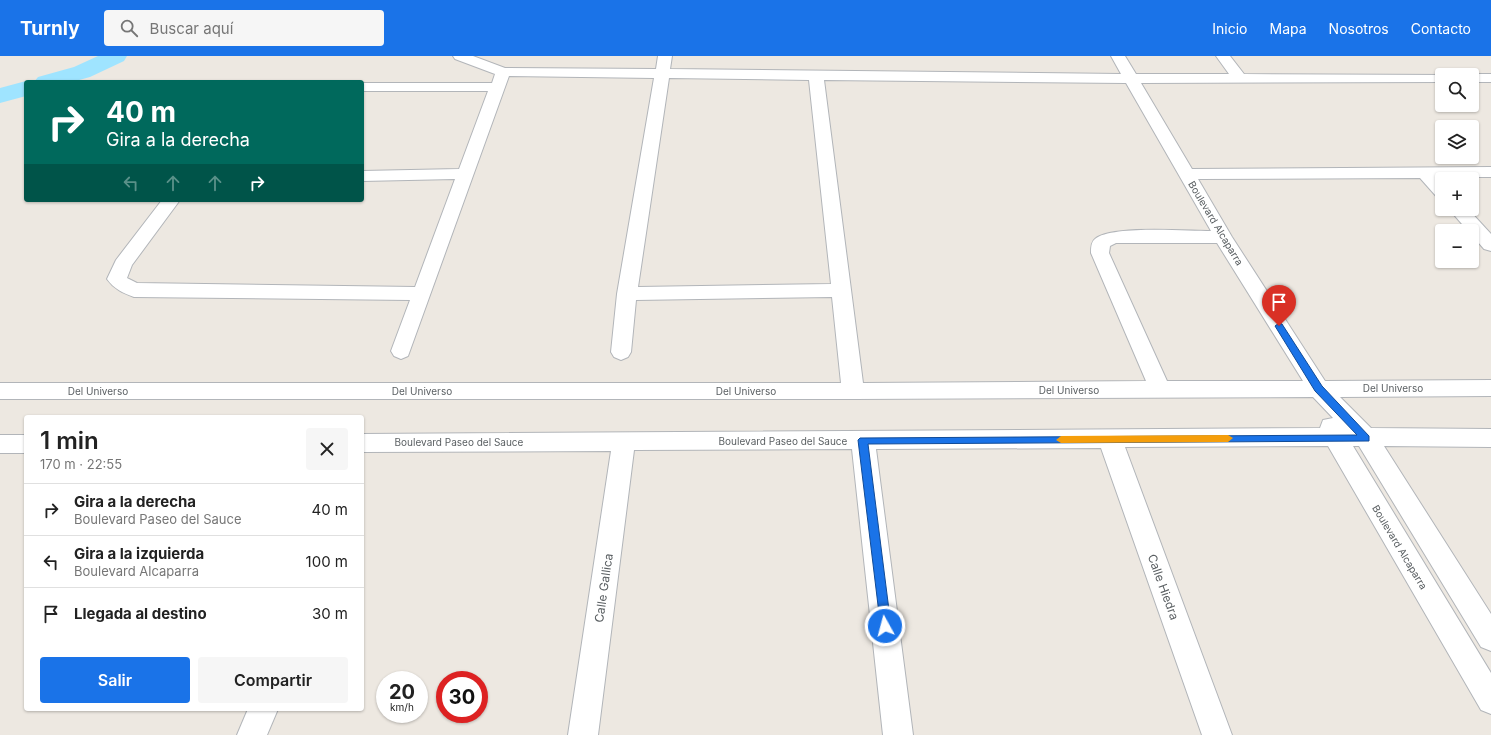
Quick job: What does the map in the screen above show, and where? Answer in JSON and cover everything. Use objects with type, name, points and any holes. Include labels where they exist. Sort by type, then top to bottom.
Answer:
[{"type":"street","points":[[460,56],[500,79]]},
{"type":"street","points":[[621,352],[627,294],[665,56]]},
{"type":"street","name":"Boulevard Alcaparra","points":[[1118,56],[1223,237],[1319,389],[1366,438],[1491,638]]},
{"type":"street","points":[[1222,56],[1239,78]]},
{"type":"street","points":[[364,87],[500,79],[662,74],[816,74],[1131,78],[1435,78]]},
{"type":"street","points":[[816,74],[840,290],[853,391]]},
{"type":"street","points":[[1479,78],[1491,78]]},
{"type":"street","points":[[401,351],[500,79]]},
{"type":"street","points":[[1424,172],[1435,184]]},
{"type":"street","points":[[1187,174],[1491,172]]},
{"type":"street","points":[[364,176],[466,174]]},
{"type":"street","points":[[170,202],[123,264],[117,279],[122,284],[134,290],[422,294]]},
{"type":"street","points":[[1464,216],[1491,245]]},
{"type":"street","points":[[1160,389],[1100,253],[1099,247],[1101,243],[1113,237],[1223,237]]},
{"type":"street","points":[[627,294],[840,290]]},
{"type":"street","name":"Del Universo","points":[[0,391],[853,391],[1491,388]]},
{"type":"street","name":"Boulevard Alcaparra","points":[[1319,389],[1335,438],[1491,700]]},
{"type":"street","name":"Boulevard Paseo del Sauce","points":[[364,448],[624,441],[1491,438]]},
{"type":"street","points":[[863,440],[898,735]]},
{"type":"street","name":"Calle Hiedra","points":[[1110,440],[1216,735]]},
{"type":"street","name":"Calle Gallica","points":[[583,735],[624,441]]},
{"type":"street","points":[[0,444],[24,444]]},
{"type":"street","points":[[252,735],[262,711]]},
{"type":"waterway","points":[[53,80],[82,72],[116,56]]},
{"type":"waterway","points":[[0,96],[24,89]]},
{"type":"slow traffic","points":[[1061,440],[1228,438]]},
{"type":"route","points":[[885,626],[863,440],[1366,438],[1319,389],[1279,326]]}]
